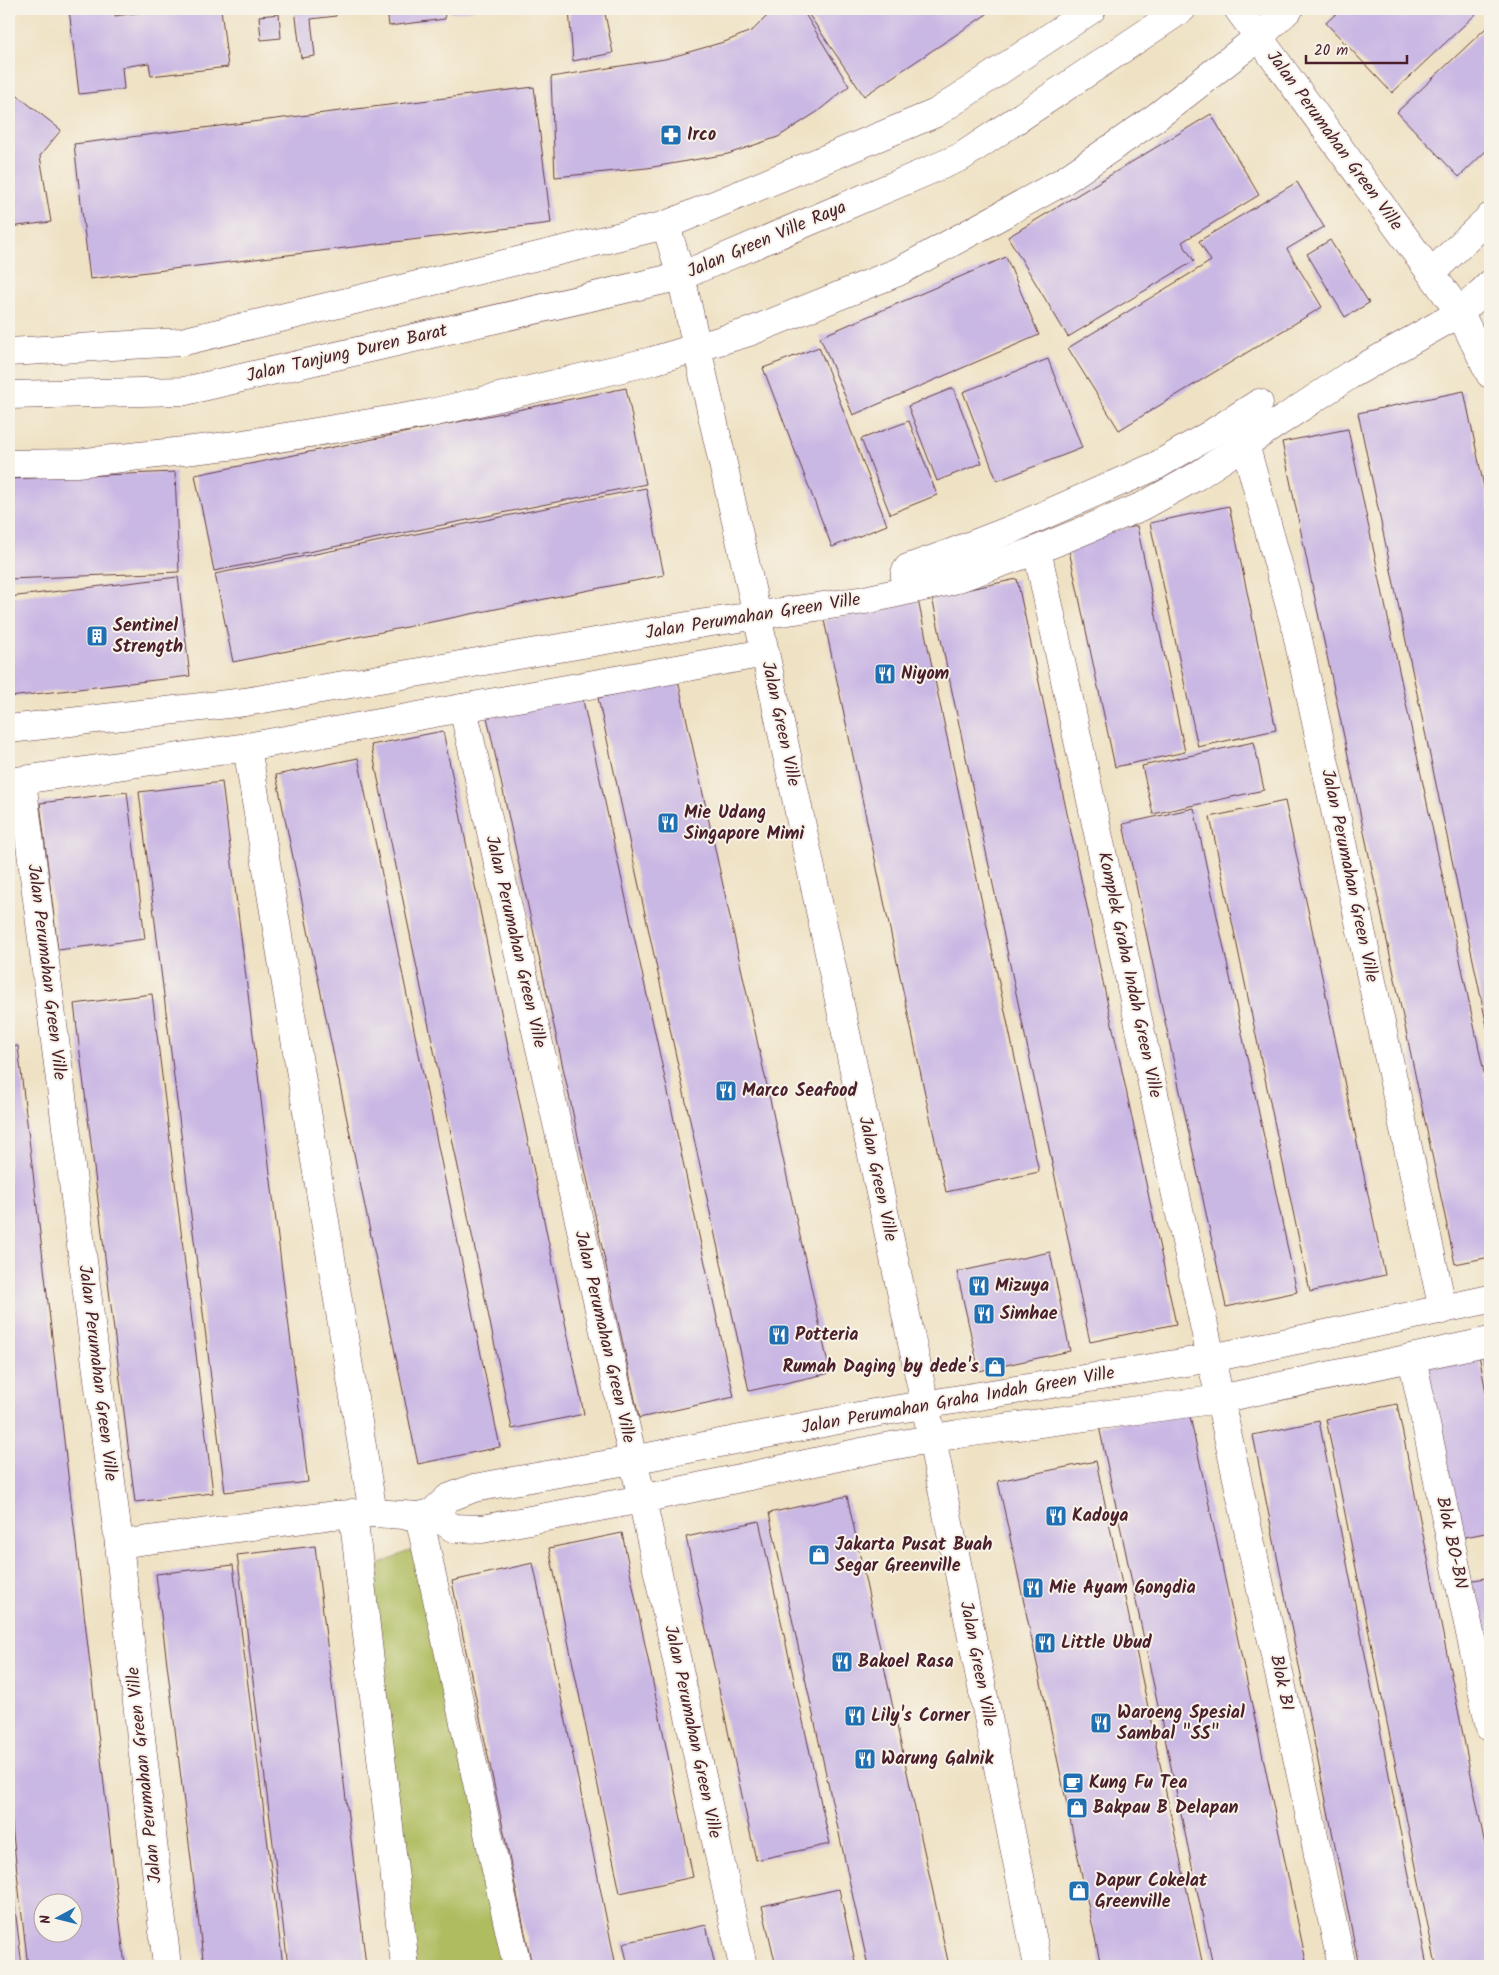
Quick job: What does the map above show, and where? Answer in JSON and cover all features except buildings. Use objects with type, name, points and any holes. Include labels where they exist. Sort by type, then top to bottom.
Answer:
[{"type":"street","points":[[9,352],[181,342],[666,225],[936,113],[1092,9]]},
{"type":"street","name":"Jalan Green Ville Raya","points":[[666,225],[681,276],[961,157],[1182,9]]},
{"type":"street","name":"Jalan Perumahan Green Ville","points":[[1238,9],[1460,313],[1490,374]]},
{"type":"street","points":[[9,464],[77,463],[237,445],[432,413],[652,361],[749,332],[898,272],[1062,182],[1155,118],[1259,37],[1289,9]]},
{"type":"street","points":[[1431,273],[1490,217]]},
{"type":"street","name":"Jalan Green Ville","points":[[681,276],[757,615],[925,1404],[1038,1966]]},
{"type":"street","name":"Jalan Tanjung Duren Barat","points":[[9,395],[185,391],[681,276]]},
{"type":"street","name":"Jalan Perumahan Green Ville","points":[[9,729],[245,702],[757,615],[865,600],[950,581],[1029,553],[1142,506],[1198,476],[1350,375],[1460,313],[1490,284]]},
{"type":"street","points":[[904,590],[905,573],[908,568],[1010,530],[1156,466],[1259,403]]},
{"type":"street","points":[[1209,435],[1234,451]]},
{"type":"street","name":"Jalan Perumahan Green Ville","points":[[1234,451],[1295,625],[1443,1310]]},
{"type":"street","name":"Komplek Graha Indah Green Ville","points":[[1010,530],[1029,553],[1220,1399]]},
{"type":"street","name":"Jalan Perumahan Green Ville","points":[[167,1966],[119,1544],[15,781],[247,747],[765,653]]},
{"type":"street","name":"Jalan Perumahan Green Ville","points":[[463,708],[642,1499],[743,1966]]},
{"type":"street","points":[[247,747],[363,1513],[405,1966]]},
{"type":"street","name":"Jalan Perumahan Graha Indah Green Ville","points":[[1490,1299],[1212,1358],[925,1404],[474,1488],[448,1498],[425,1514],[453,1528],[482,1529],[642,1499],[931,1438],[1220,1399],[1490,1341]]},
{"type":"street","name":"Blok BO-BN","points":[[1412,1358],[1490,1728]]},
{"type":"street","name":"Blok BI","points":[[1220,1399],[1342,1966]]},
{"type":"street","points":[[119,1544],[363,1513],[425,1514],[517,1966]]},
{"type":"green space","points":[[424,1544],[510,1966],[407,1966],[360,1573]]},
{"type":"place","name":"Irco","points":[[671,135]]},
{"type":"place","name":"Sentinel Strength","points":[[97,636]]},
{"type":"place","name":"Niyom","points":[[885,674]]},
{"type":"place","name":"Mie Udang Singapore Mimi","points":[[668,823]]},
{"type":"place","name":"Marco Seafood","points":[[726,1091]]},
{"type":"place","name":"Mizuya","points":[[979,1286]]},
{"type":"place","name":"Simhae","points":[[984,1314]]},
{"type":"place","name":"Potteria","points":[[779,1335]]},
{"type":"place","name":"Rumah Daging by dede's","points":[[995,1367]]},
{"type":"place","name":"Kadoya","points":[[1056,1516]]},
{"type":"place","name":"Jakarta Pusat Buah Segar Greenville","points":[[819,1555]]},
{"type":"place","name":"Mie Ayam Gongdia","points":[[1033,1588]]},
{"type":"place","name":"Little Ubud","points":[[1045,1643]]},
{"type":"place","name":"Bakoel Rasa","points":[[842,1662]]},
{"type":"place","name":"Lily's Corner","points":[[855,1716]]},
{"type":"place","name":"Waroeng Spesial Sambal \"SS\"","points":[[1101,1723]]},
{"type":"place","name":"Warung Galnik","points":[[865,1759]]},
{"type":"place","name":"Kung Fu Tea","points":[[1073,1783]]},
{"type":"place","name":"Bakpau B Delapan","points":[[1077,1808]]},
{"type":"place","name":"Dapur Cokelat Greenville","points":[[1079,1891]]}]
